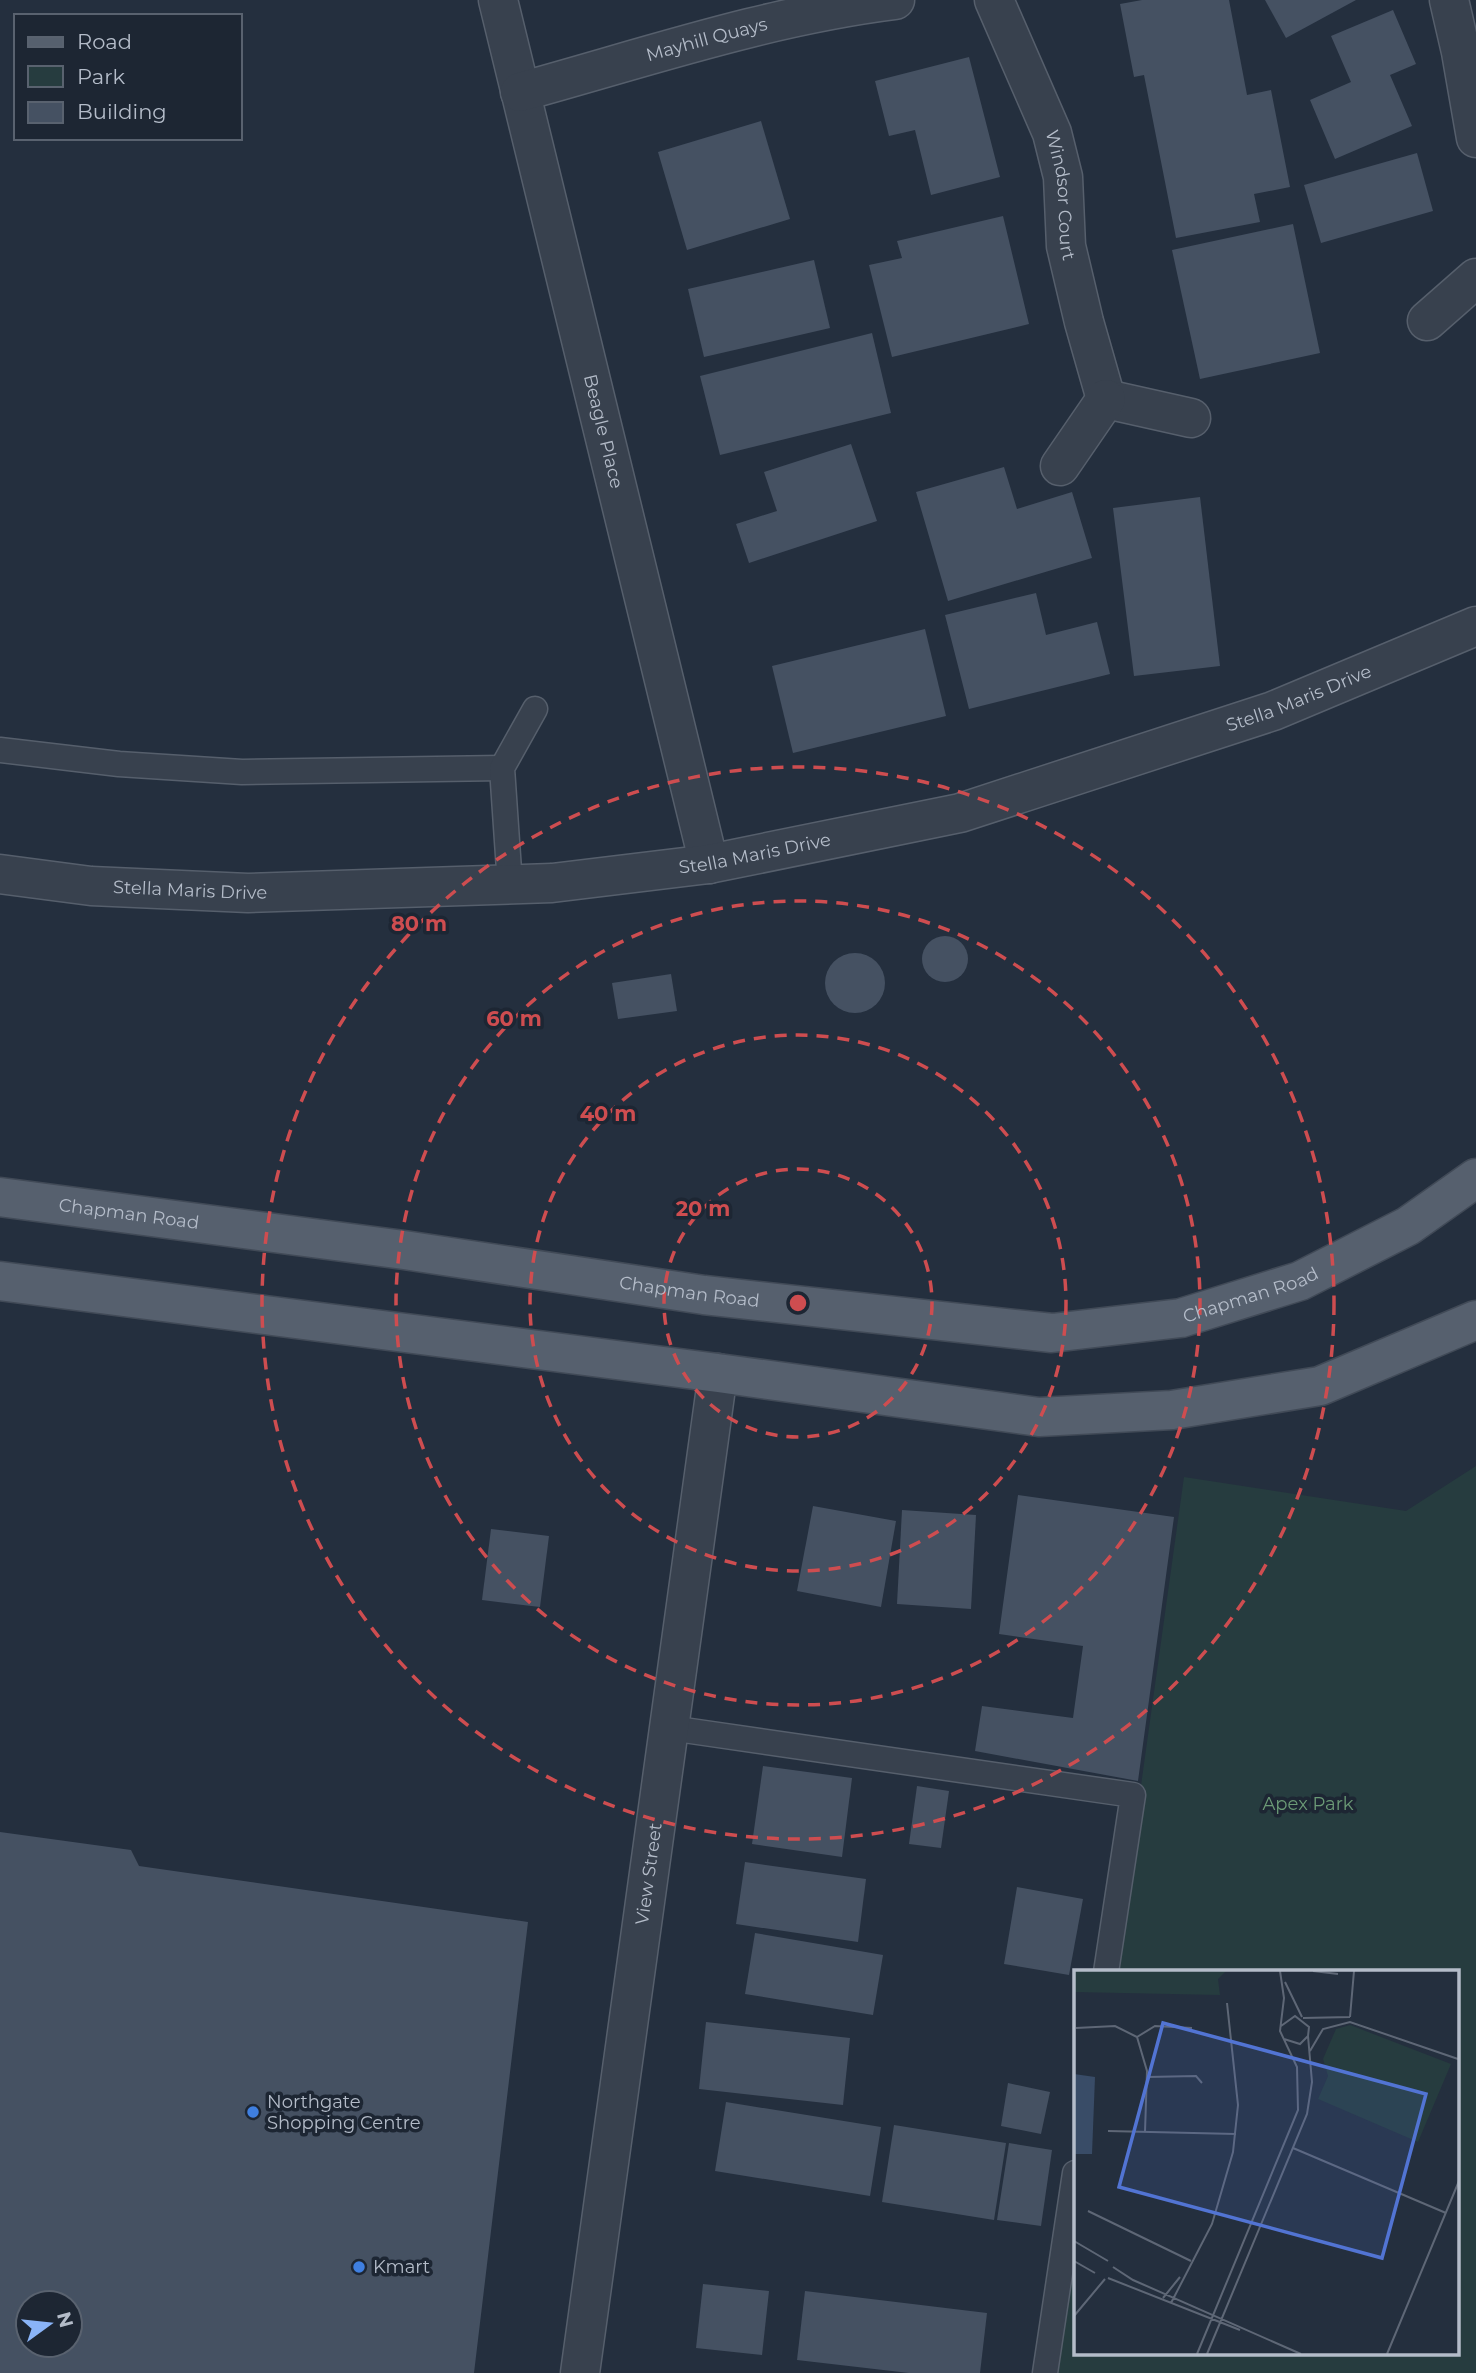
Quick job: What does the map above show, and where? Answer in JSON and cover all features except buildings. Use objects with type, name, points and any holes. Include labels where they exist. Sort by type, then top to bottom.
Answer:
[{"type":"main road","name":"Chapman Road","points":[[0,1197],[404,1250],[704,1295],[1052,1333],[1181,1318],[1300,1281],[1408,1226],[1476,1178]]},
{"type":"main road","points":[[0,1281],[1039,1417],[1172,1410],[1320,1386],[1476,1320]]},
{"type":"street","name":"Beagle Place","points":[[498,0],[709,864]]},
{"type":"street","name":"Mayhill Quays","points":[[520,92],[752,27],[853,5],[895,0]]},
{"type":"street","name":"Windsor Court","points":[[993,0],[1052,133],[1063,177],[1066,246],[1106,399]]},
{"type":"street","points":[[1449,0],[1476,138]]},
{"type":"street","points":[[1427,321],[1476,278]]},
{"type":"street","points":[[1060,466],[1106,399],[1191,418]]},
{"type":"street","name":"Stella Maris Drive","points":[[0,874],[91,886],[248,893],[552,883],[709,864],[960,813],[1273,711],[1476,626]]},
{"type":"street","name":"View Street","points":[[580,2373],[718,1373]]},
{"type":"lane","points":[[510,885],[502,768],[535,709]]},
{"type":"lane","points":[[0,750],[119,764],[242,772],[502,768]]},
{"type":"lane","points":[[670,1728],[1133,1795],[1106,1970]]},
{"type":"lane","points":[[1045,2373],[1074,2180]]},
{"type":"green space","name":"Apex Park","points":[[1476,1466],[1476,2373],[1058,2373],[1074,2259],[1074,2356],[1458,2356],[1458,1970],[1115,1970],[1184,1477],[1406,1511]]},
{"type":"place","name":"Northgate Shopping Centre","points":[[253,2112]]},
{"type":"place","name":"Kmart","points":[[359,2267]]}]
